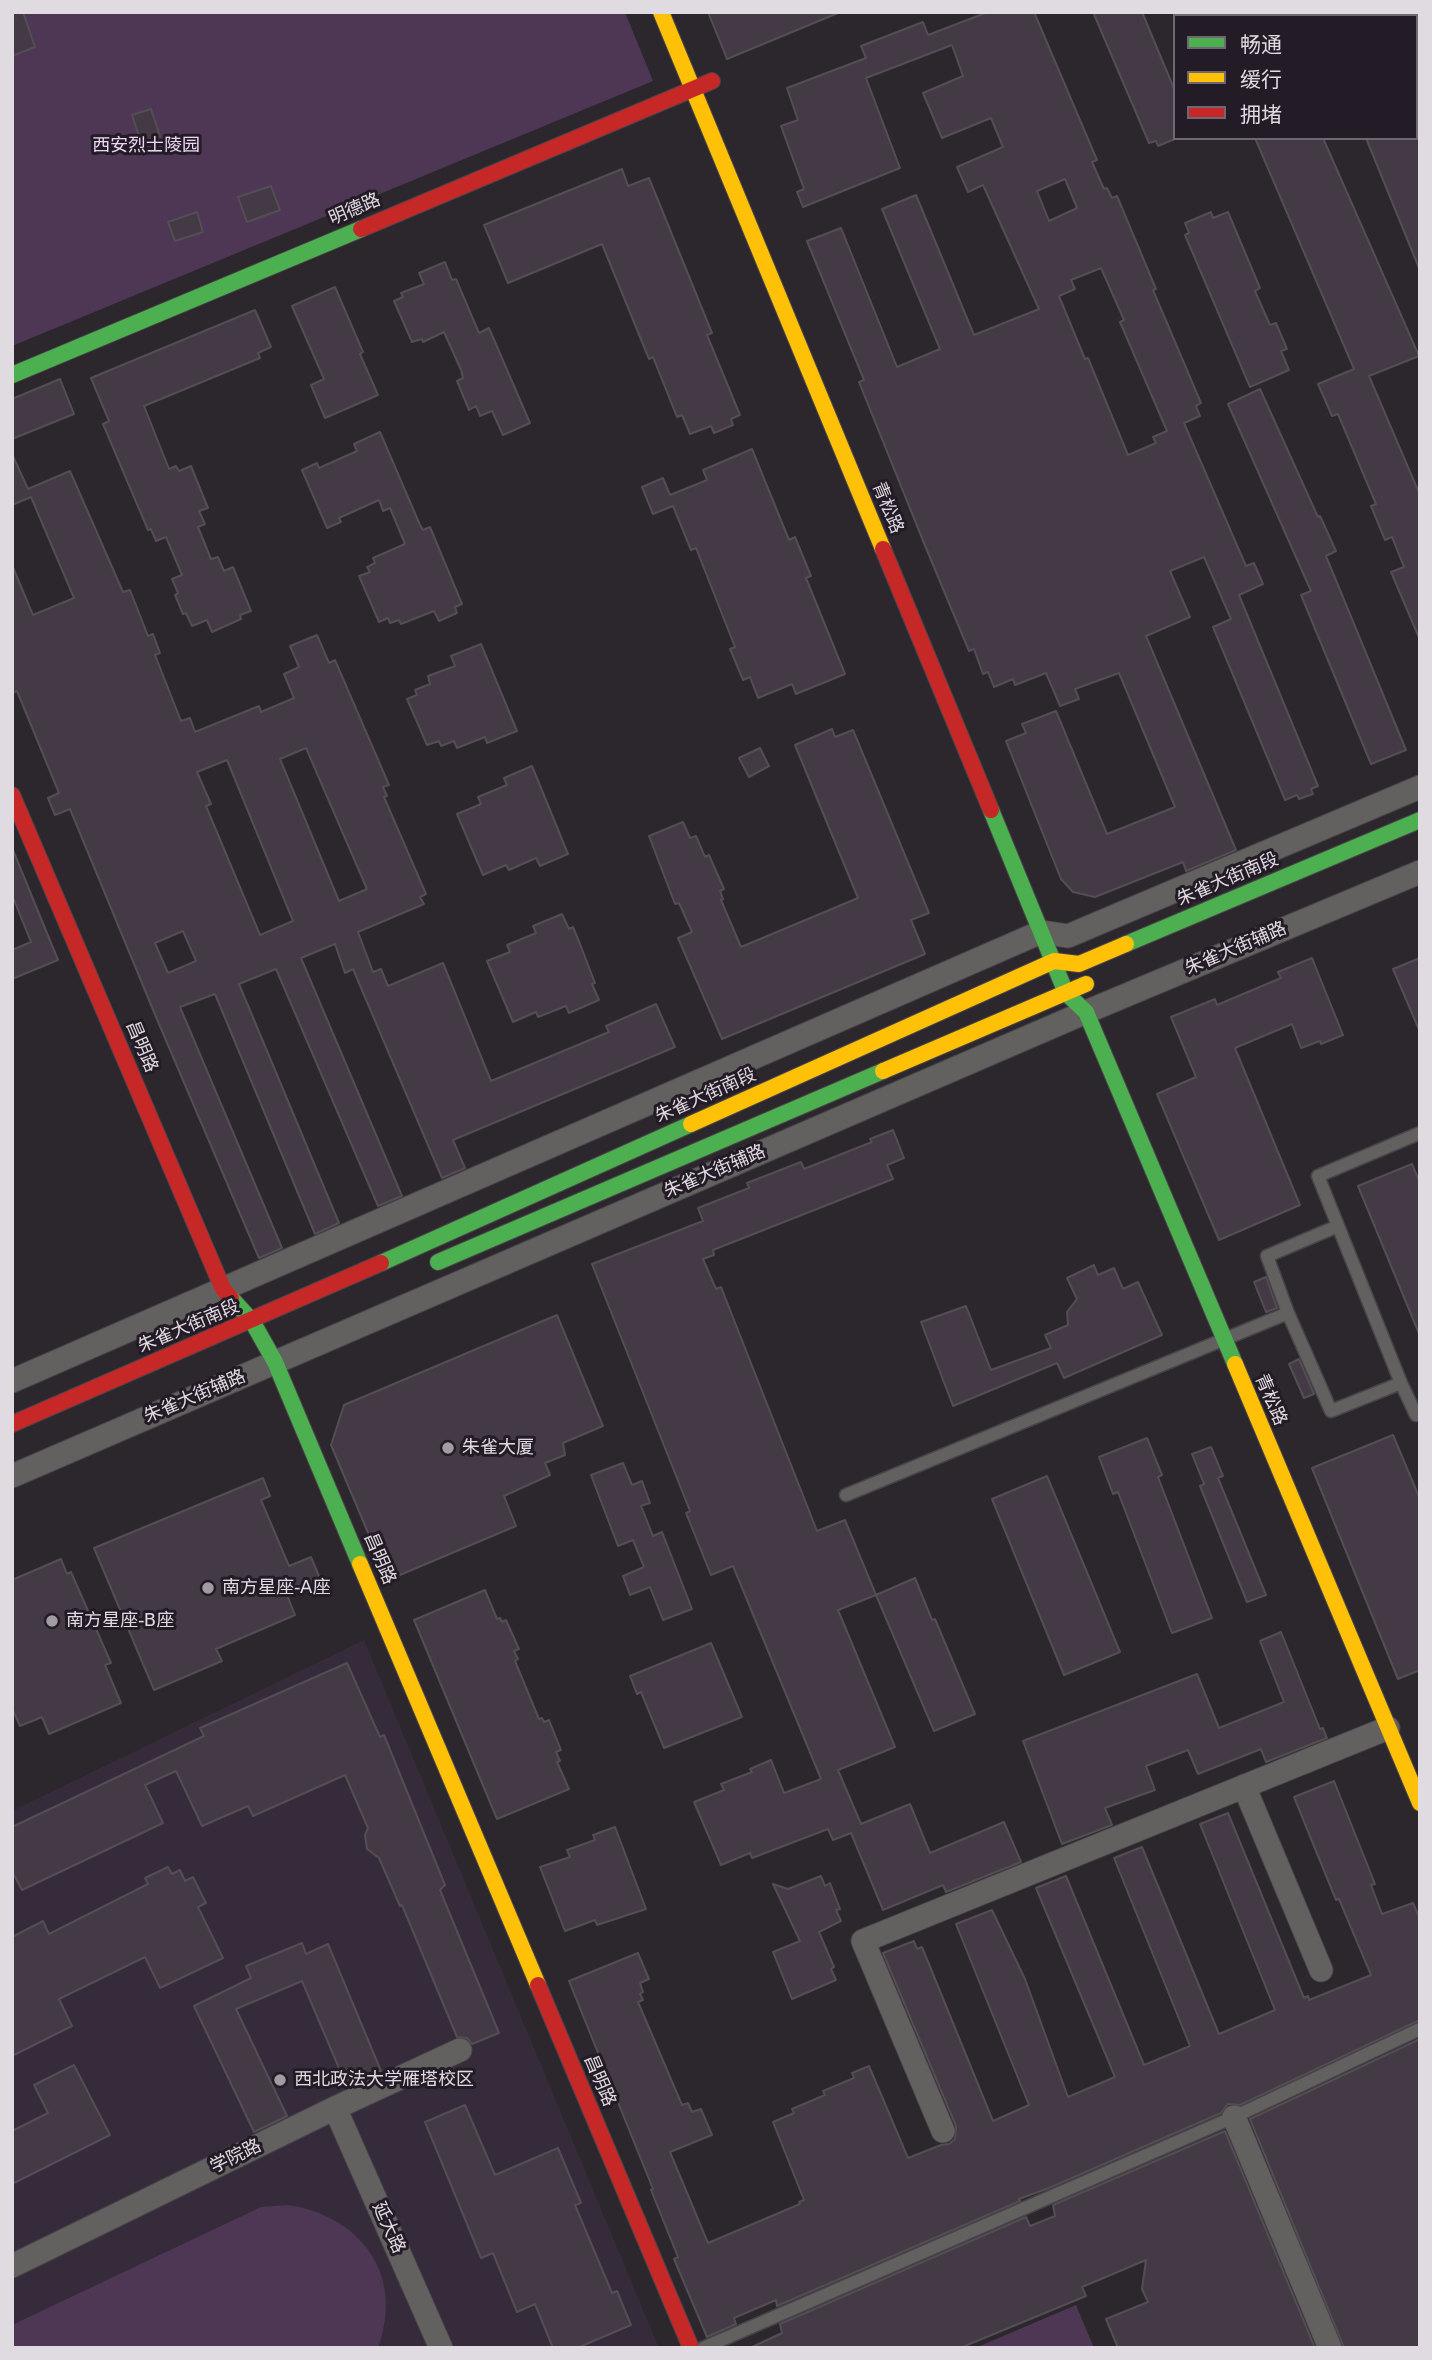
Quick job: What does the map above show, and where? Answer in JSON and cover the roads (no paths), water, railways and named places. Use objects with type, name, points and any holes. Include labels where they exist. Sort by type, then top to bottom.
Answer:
[{"type":"street","name":"青松路","points":[[661,12],[1057,930],[1093,981],[1086,1012]]},
{"type":"street","name":"明德路","points":[[12,375],[713,81]]},
{"type":"street","points":[[12,1381],[1057,930],[1420,787]]},
{"type":"street","name":"昌明路","points":[[12,795],[223,1289],[252,1321],[275,1362],[691,2348]]},
{"type":"street","name":"朱雀大街南段","points":[[12,1424],[252,1321],[1054,961],[1079,964],[1420,820]]},
{"type":"street","name":"朱雀大街辅路","points":[[12,1476],[1086,1012],[1420,872]]},
{"type":"street","name":"青松路","points":[[1057,930],[1054,961],[1066,993],[1086,1012],[1420,1803]]},
{"type":"street","points":[[428,1266],[1093,981]]},
{"type":"street","points":[[943,2131],[863,1941],[1388,1728]]},
{"type":"street","points":[[1244,1786],[1321,1970]]},
{"type":"street","name":"学院路","points":[[12,2266],[460,2050]]},
{"type":"street","name":"延大路","points":[[335,2108],[441,2348]]},
{"type":"street","points":[[1234,2117],[1330,2348]]},
{"type":"lane","points":[[1420,1133],[1318,1176],[1401,1383],[1416,1415],[1420,1413]]},
{"type":"lane","points":[[1338,1226],[1267,1256],[1288,1313],[1331,1411],[1401,1383]]},
{"type":"lane","points":[[846,1494],[1288,1313]]},
{"type":"lane","points":[[703,2348],[1234,2117],[1420,2029]]},
{"type":"place","name":"朱雀大厦","points":[[448,1448]]},
{"type":"place","name":"南方星座-A座","points":[[208,1588]]},
{"type":"place","name":"南方星座-B座","points":[[52,1621]]},
{"type":"place","name":"西北政法大学雁塔校区","points":[[280,2080]]},
{"type":"park label","name":"西安烈士陵园","points":[[146,146]]}]
